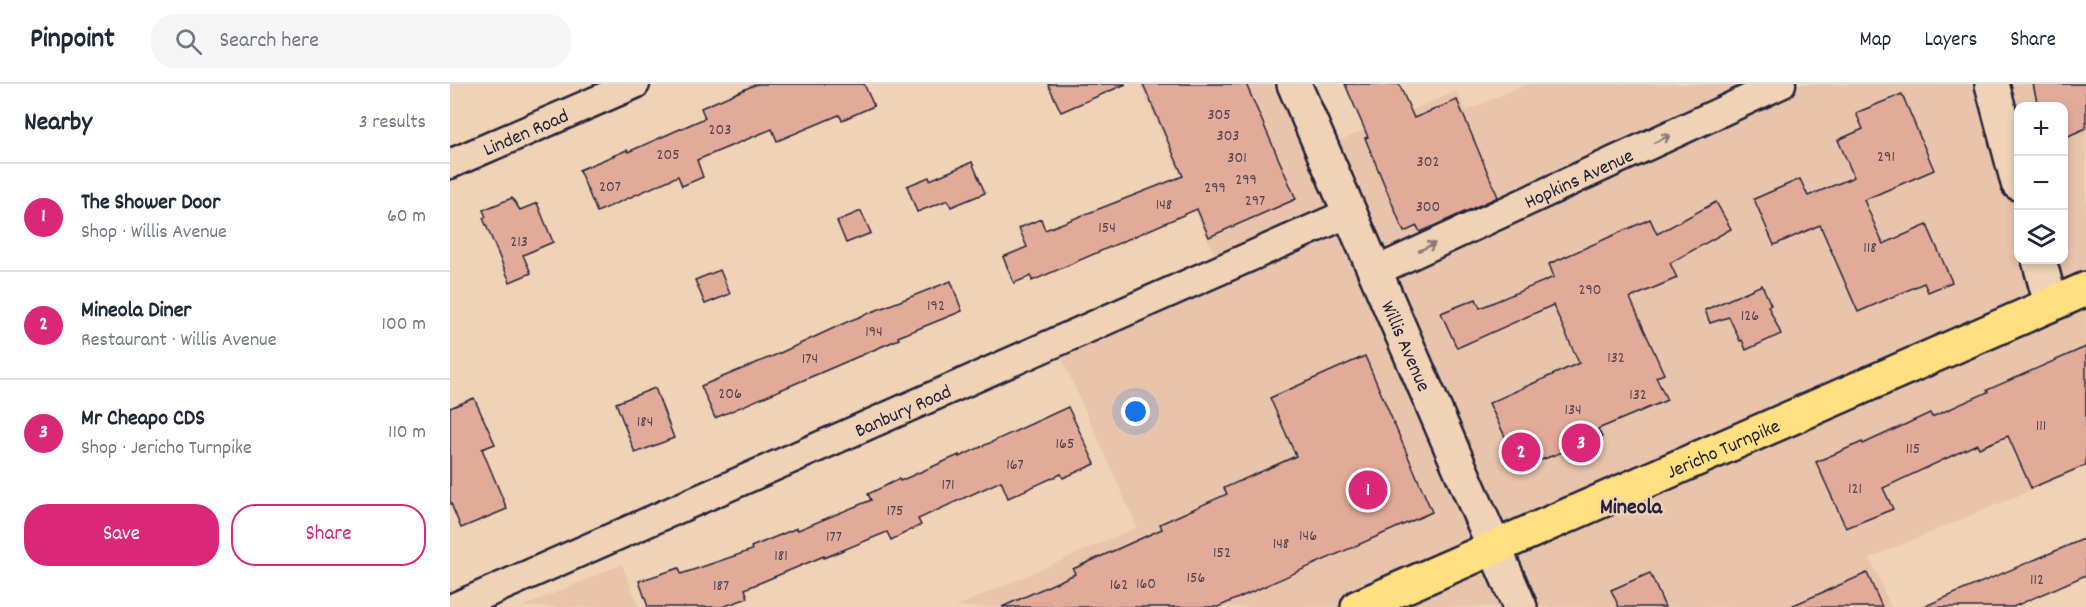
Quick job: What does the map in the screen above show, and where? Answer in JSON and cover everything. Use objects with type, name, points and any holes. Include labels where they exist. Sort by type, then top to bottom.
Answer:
[{"type":"main road","name":"Willis Avenue","points":[[1294,84],[1520,607]]},
{"type":"main road","points":[[1992,84],[2014,165]]},
{"type":"main road","points":[[2040,264],[2051,304]]},
{"type":"main road","name":"Jericho Turnpike","points":[[1358,607],[2086,289]]},
{"type":"street","name":"Linden Road","points":[[450,164],[635,84]]},
{"type":"street","name":"Hopkins Avenue","points":[[1374,272],[1781,84]]},
{"type":"street","name":"Banbury Road","points":[[456,607],[1349,213]]},
{"type":"shaded area","points":[[1140,84],[1294,84],[1322,148],[1457,91],[1466,111],[1525,84],[2086,84],[2086,467],[1870,558],[1891,607],[955,607],[1137,527],[1055,343],[1221,270]]},
{"type":"shaded area","points":[[622,564],[639,607],[522,607]]},
{"type":"building","points":[[757,84],[864,84],[874,106],[842,120],[839,115],[777,141],[772,129],[697,160],[703,177],[682,186],[678,176],[597,212],[579,170],[627,150],[628,152],[705,118],[701,108]]},
{"type":"building","points":[[1048,84],[1126,84],[1061,112]]},
{"type":"building","points":[[1143,84],[1246,84],[1296,199],[1209,237],[1197,209],[1032,281],[1031,276],[1014,283],[1003,257],[1027,247],[1019,228],[1041,219],[1045,230],[1183,176]]},
{"type":"building","points":[[1345,84],[1399,84],[1414,118],[1457,100],[1498,197],[1420,232],[1417,226],[1404,232]]},
{"type":"building","points":[[2033,84],[2086,84],[2086,128],[2068,136],[2068,102],[2037,102]]},
{"type":"building","points":[[1902,94],[1934,170],[1864,200],[1883,244],[1927,225],[1952,282],[1928,292],[1924,283],[1858,312],[1820,225],[1774,245],[1754,199],[1800,179],[1808,196],[1854,177],[1838,140],[1863,129],[1856,113]]},
{"type":"building","points":[[972,162],[985,193],[951,207],[948,200],[917,212],[907,186],[929,177],[930,180]]},
{"type":"building","points":[[512,198],[520,210],[537,203],[553,242],[523,255],[531,273],[510,282],[483,218],[486,217],[483,210]]},
{"type":"building","points":[[1716,202],[1731,229],[1670,263],[1677,278],[1630,298],[1664,374],[1656,377],[1667,400],[1598,429],[1602,437],[1520,468],[1489,403],[1579,363],[1553,305],[1457,348],[1441,313],[1476,299],[1480,308],[1554,277],[1549,264],[1650,219],[1657,234]]},
{"type":"building","points":[[861,211],[871,233],[846,243],[837,221]]},
{"type":"building","points":[[720,270],[730,294],[705,304],[695,280]]},
{"type":"building","points":[[951,281],[962,311],[715,418],[701,386],[849,321]]},
{"type":"building","points":[[1762,285],[1771,305],[1768,306],[1781,334],[1746,350],[1729,317],[1710,323],[1705,310]]},
{"type":"building","points":[[2086,347],[2086,465],[2031,488],[2008,436],[1979,448],[1977,444],[1883,488],[1893,509],[1846,528],[1816,462],[1862,442],[1863,444],[1930,413],[1932,417],[1988,392],[1987,390]]},
{"type":"building","points":[[1365,356],[1432,512],[1218,607],[1002,607],[1075,574],[1073,569],[1162,529],[1160,524],[1227,494],[1224,488],[1296,456],[1270,398]]},
{"type":"building","points":[[655,388],[674,438],[635,453],[616,403]]},
{"type":"building","points":[[474,398],[495,444],[482,449],[507,509],[461,528],[450,501],[450,408]]},
{"type":"building","points":[[1068,407],[1095,464],[1063,478],[1061,474],[1008,498],[1001,481],[918,519],[921,525],[891,540],[887,532],[824,558],[824,556],[745,589],[748,598],[722,607],[648,607],[639,581],[679,568],[681,574],[752,550],[751,547],[871,500],[868,494],[899,479],[900,481],[959,455],[959,457]]},
{"type":"building","points":[[2086,538],[2086,575],[2013,607],[1923,607]]},
{"type":"building","points":[[1650,573],[1665,607],[1619,607],[1611,590]]},
{"type":"building","points":[[1867,573],[1882,607],[1789,607]]},
{"type":"place","name":"Mr Cheapo CDS","points":[[1581,443]]},
{"type":"place","name":"Mineola Diner","points":[[1521,452]]},
{"type":"place","name":"The Shower Door","points":[[1368,490]]},
{"type":"district","name":"Mineola","points":[[1631,505]]}]
